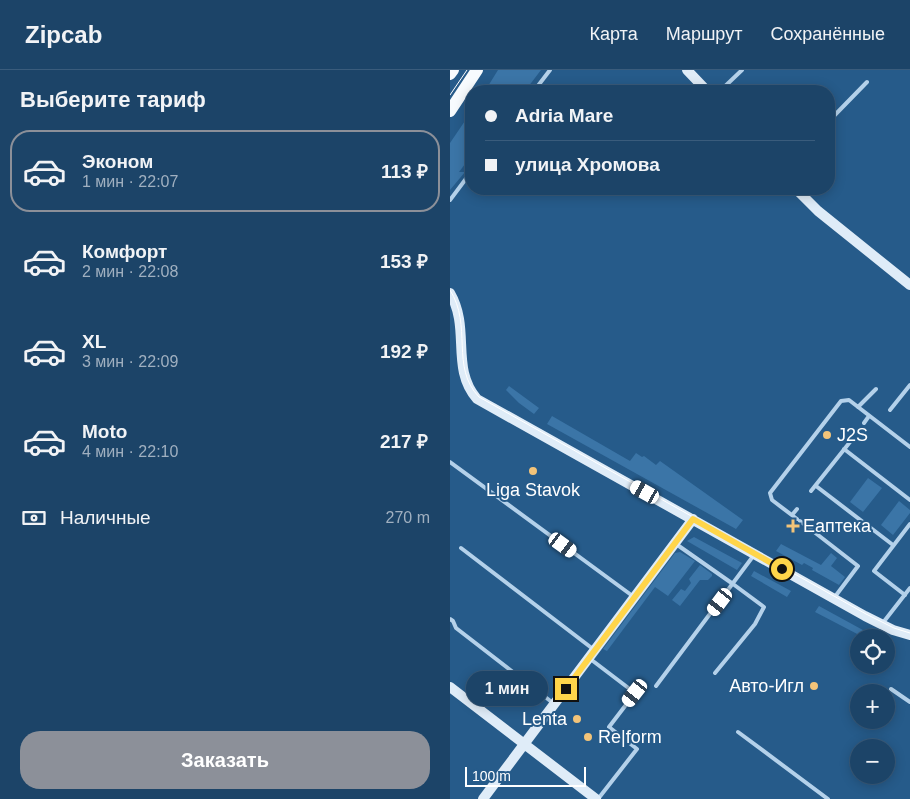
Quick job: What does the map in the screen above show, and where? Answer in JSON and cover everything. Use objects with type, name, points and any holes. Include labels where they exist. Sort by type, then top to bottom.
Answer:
[{"type":"main road","points":[[450,74],[453,70]]},
{"type":"main road","points":[[466,85],[476,70]]},
{"type":"main road","points":[[450,110],[465,87]]},
{"type":"street","points":[[687,70],[701,85]]},
{"type":"street","points":[[802,195],[818,211],[910,286]]},
{"type":"street","points":[[450,293],[458,316],[457,360],[459,374],[464,385],[472,394],[491,407],[882,625],[910,635]]},
{"type":"street","points":[[483,799],[693,519]]},
{"type":"street","points":[[450,687],[597,799]]},
{"type":"lane","points":[[539,85],[550,70]]},
{"type":"lane","points":[[726,85],[742,70]]},
{"type":"lane","points":[[835,114],[868,82]]},
{"type":"lane","points":[[450,200],[465,180]]},
{"type":"lane","points":[[890,410],[910,385]]},
{"type":"lane","points":[[858,407],[876,389]]},
{"type":"lane","points":[[834,598],[858,566],[771,499],[771,490],[838,404],[847,400],[910,447]]},
{"type":"lane","points":[[864,423],[870,416]]},
{"type":"lane","points":[[811,491],[850,442]]},
{"type":"lane","points":[[844,449],[910,500]]},
{"type":"lane","points":[[450,462],[634,598]]},
{"type":"lane","points":[[816,486],[893,546]]},
{"type":"lane","points":[[796,519],[797,509]]},
{"type":"lane","points":[[905,595],[874,570],[910,524]]},
{"type":"lane","points":[[674,544],[764,607],[755,624],[715,673]]},
{"type":"lane","points":[[461,548],[592,654],[635,693],[609,727],[637,749],[597,799]]},
{"type":"lane","points":[[656,686],[755,553]]},
{"type":"lane","points":[[882,625],[910,588]]},
{"type":"lane","points":[[450,619],[456,628],[555,704]]},
{"type":"lane","points":[[895,692],[910,702]]},
{"type":"lane","points":[[738,732],[828,799]]},
{"type":"shaded area","points":[[498,70],[541,70],[530,85],[489,85]]},
{"type":"shaded area","points":[[465,121],[465,164],[459,172],[465,172],[450,190],[450,143]]},
{"type":"shaded area","points":[[509,386],[539,408],[534,414],[506,390]]},
{"type":"shaded area","points":[[552,416],[630,461],[636,453],[642,457],[644,456],[656,465],[660,461],[743,520],[736,529],[547,424]]},
{"type":"shaded area","points":[[868,478],[882,488],[863,512],[850,502]]},
{"type":"shaded area","points":[[899,501],[910,510],[910,513],[893,535],[881,525]]},
{"type":"shaded area","points":[[694,537],[742,563],[737,570],[687,541]]},
{"type":"shaded area","points":[[781,544],[821,565],[831,553],[837,558],[831,566],[845,577],[839,585],[812,570],[813,568],[804,563],[802,565],[776,551]]},
{"type":"shaded area","points":[[680,552],[695,561],[668,596],[655,587],[607,651],[603,649],[675,553]]},
{"type":"shaded area","points":[[700,565],[712,576],[708,580],[700,580],[680,606],[672,600],[681,589],[685,591],[691,583],[689,579]]},
{"type":"shaded area","points":[[754,571],[791,591],[787,597],[751,576]]},
{"type":"shaded area","points":[[819,606],[861,629],[850,630],[815,612]]},
{"type":"tram line","points":[[450,95],[467,70]]},
{"type":"tram line","points":[[450,290],[457,304],[460,318],[465,373],[470,385],[479,397],[866,614],[894,628],[910,633]]},
{"type":"place","name":"J2S","points":[[827,435]]},
{"type":"place","name":"Liga Stavok","points":[[533,471]]},
{"type":"place","name":"Еаптека","points":[[793,526]]},
{"type":"place","name":"Авто-Игл","points":[[814,686]]},
{"type":"place","name":"Lenta","points":[[577,719]]},
{"type":"place","name":"Re|form","points":[[588,737]]},
{"type":"route","points":[[566,689],[693,519],[782,569]]}]
